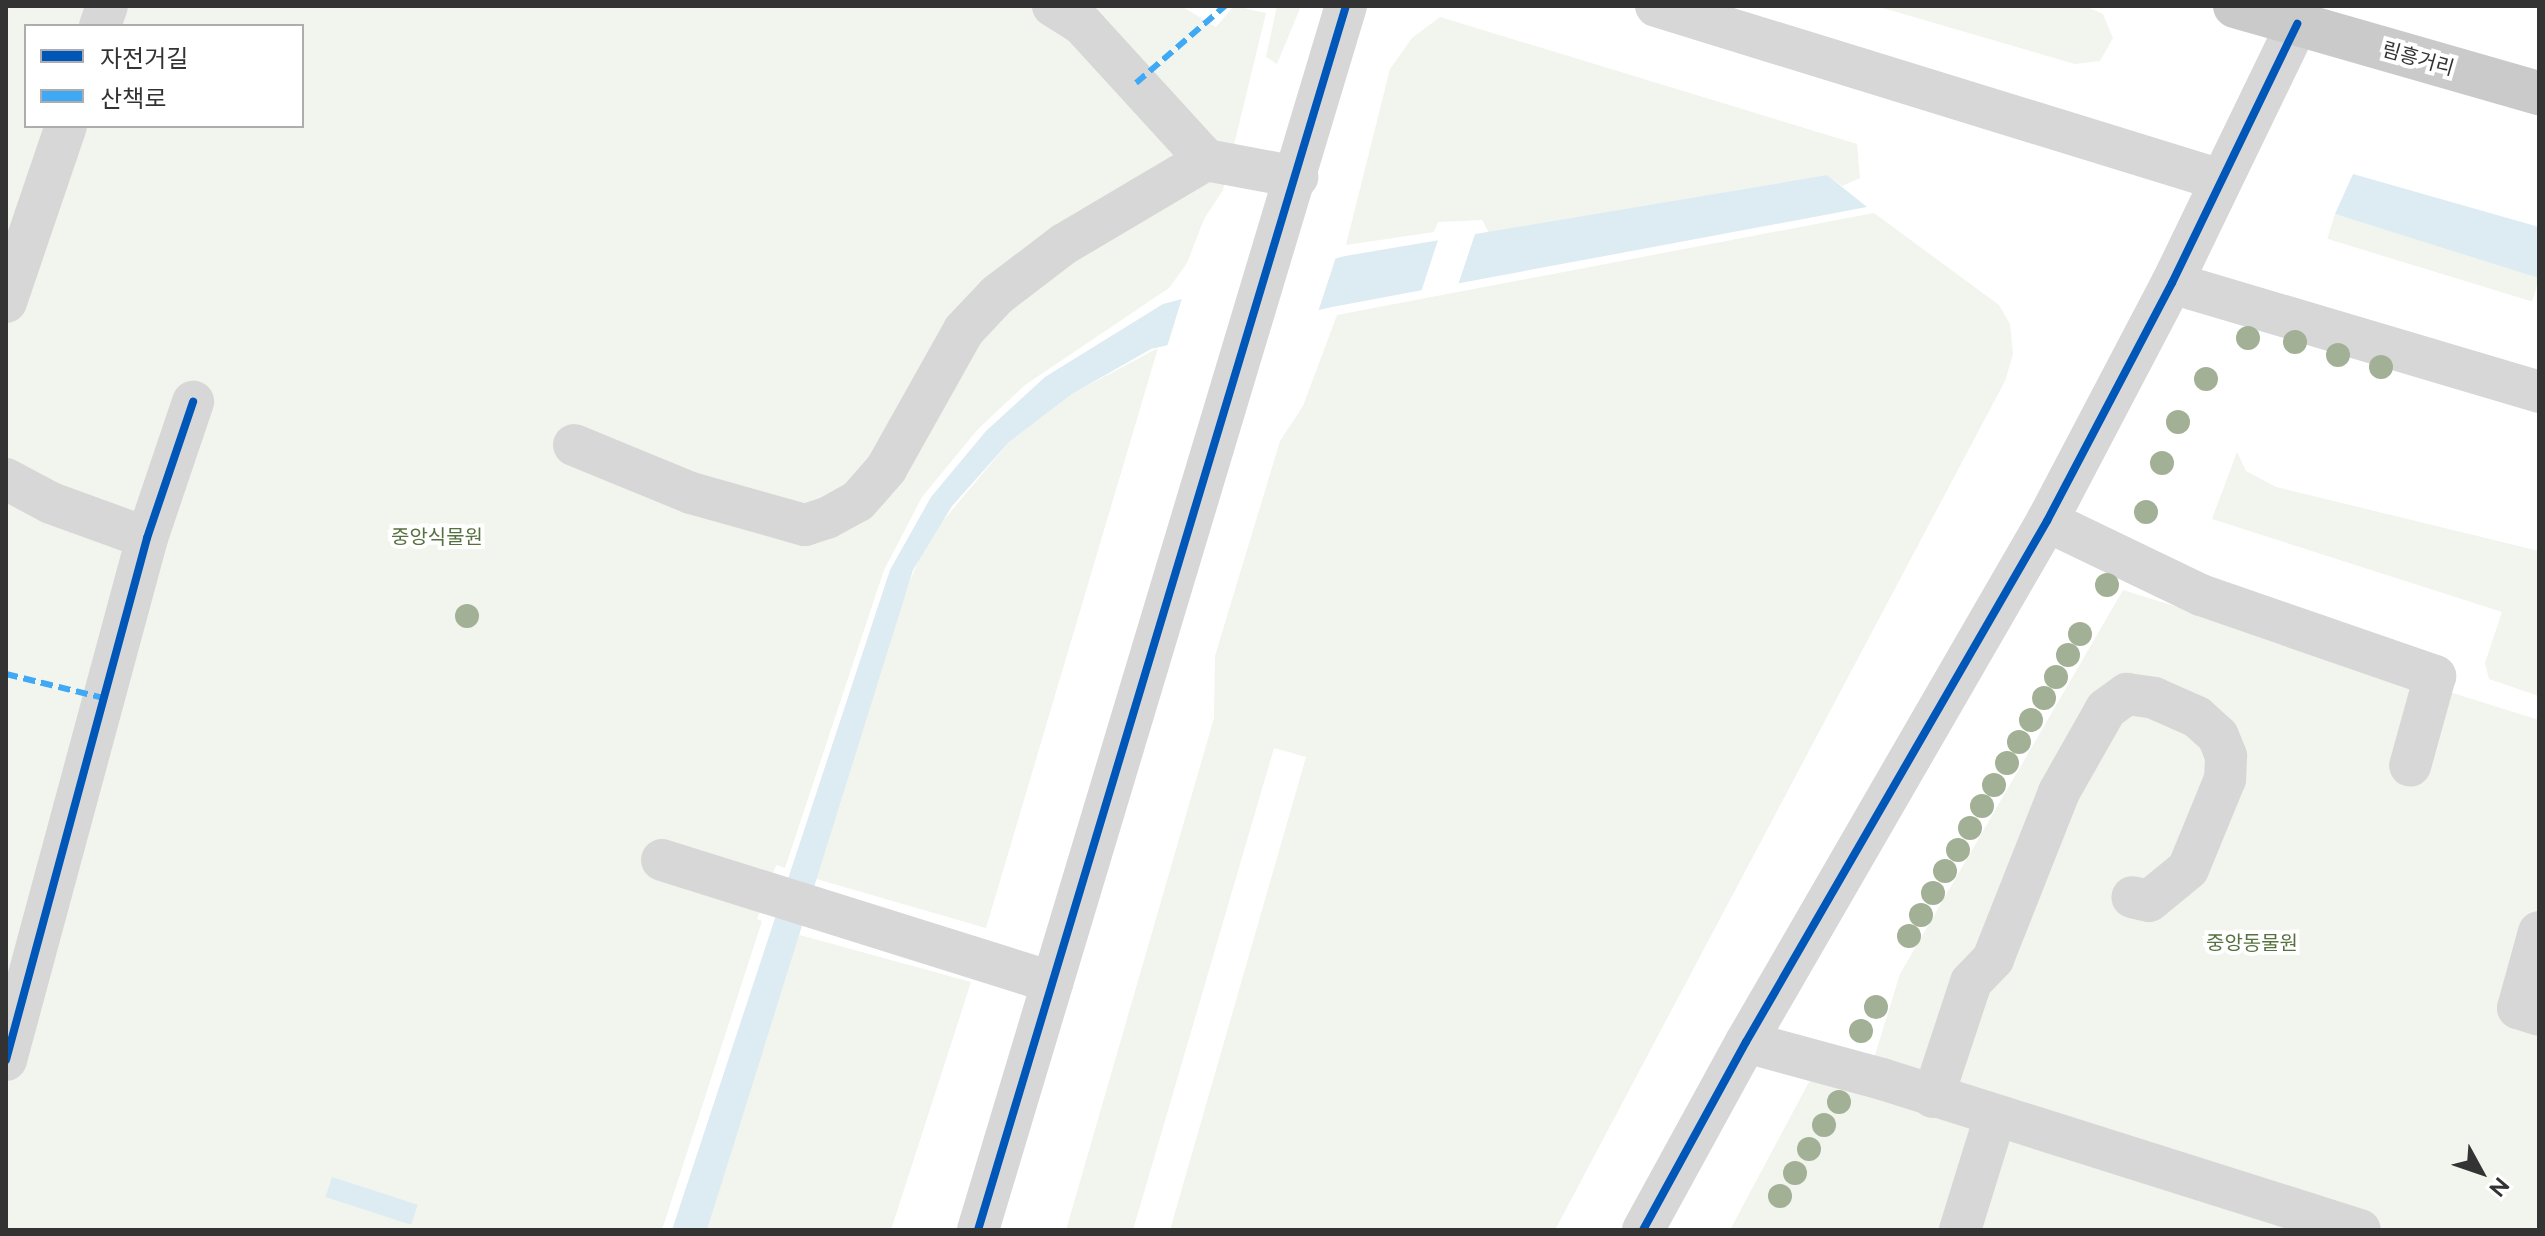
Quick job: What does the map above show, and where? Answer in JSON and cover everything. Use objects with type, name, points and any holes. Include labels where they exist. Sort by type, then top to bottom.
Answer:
[{"type":"main road","name":"림흥거리","points":[[2235,6],[2304,12],[2539,93]]},
{"type":"street","points":[[1053,6],[1082,24],[1206,160],[1296,180]]},
{"type":"street","points":[[978,1230],[1214,436],[1296,180],[1346,6]]},
{"type":"street","points":[[1656,6],[2221,180]]},
{"type":"street","points":[[1643,1230],[1746,1042],[2047,521],[2172,283],[2304,12]]},
{"type":"street","points":[[6,302],[65,128]]},
{"type":"street","points":[[574,445],[691,493],[805,525],[827,518],[858,501],[886,469],[964,330],[997,295],[1064,244],[1206,160]]},
{"type":"street","points":[[2172,283],[2539,392]]},
{"type":"street","points":[[6,1060],[147,538],[193,402]]},
{"type":"street","points":[[6,479],[51,503],[147,538]]},
{"type":"street","points":[[2047,521],[2201,595],[2435,676],[2410,766]]},
{"type":"street","points":[[1933,1097],[1971,982],[1993,959],[2059,792],[2106,709],[2127,694],[2154,698],[2197,717],[2218,736],[2226,756],[2220,793],[2188,869],[2149,901],[2132,897]]},
{"type":"street","points":[[662,860],[1052,982]]},
{"type":"street","points":[[2539,932],[2518,1008],[2539,1015]]},
{"type":"street","points":[[1746,1042],[2360,1230]]},
{"type":"street","points":[[1960,1230],[1995,1117]]},
{"type":"green space","name":"중앙식물원","points":[[6,6],[1181,6],[1216,27],[1234,6],[1266,13],[1223,190],[1204,219],[1187,263],[1169,288],[1025,385],[978,429],[922,497],[884,570],[785,868],[776,865],[757,919],[762,921],[662,1230],[6,1230]]},
{"type":"green space","points":[[1277,6],[1301,6],[1277,64],[1266,57]]},
{"type":"green space","points":[[1876,6],[2085,6],[2103,14],[2113,38],[2100,61],[2075,64]]},
{"type":"green space","points":[[1440,17],[1857,144],[1860,178],[1842,186],[1827,175],[1489,233],[1482,220],[1438,222],[1434,232],[1346,245],[1390,69],[1412,38]]},
{"type":"green space","points":[[1874,213],[1999,305],[2010,324],[2013,354],[2005,381],[1555,1230],[1170,1230],[1306,757],[1274,748],[1133,1230],[1066,1230],[1214,718],[1215,656],[1280,441],[1303,406],[1337,315]]},
{"type":"green space","points":[[2335,214],[2539,276],[2532,301],[2327,239]]},
{"type":"green space","points":[[1158,348],[986,928],[813,878],[896,614],[927,540],[1009,442],[1072,394]]},
{"type":"green space","points":[[2237,452],[2246,471],[2276,487],[2539,551],[2539,696],[2489,679],[2485,663],[2502,612],[2212,519]]},
{"type":"green space","name":"중앙동물원","points":[[2123,590],[2539,720],[2539,1230],[1730,1230],[1809,1082],[1816,1078],[1874,1098],[1875,1055],[1900,974]]},
{"type":"green space","points":[[796,934],[971,982],[891,1230],[707,1230]]},
{"type":"shaded area","points":[[2353,174],[2539,227],[2539,278],[2335,214]]},
{"type":"shaded area","points":[[1827,175],[1867,207],[1332,307],[1151,349],[1072,394],[1009,442],[952,506],[913,570],[707,1230],[672,1230],[890,570],[931,497],[986,431],[1045,377],[1163,304],[1345,256]]},
{"type":"shaded area","points":[[332,1177],[418,1205],[411,1225],[326,1197]]},
{"type":"pier","points":[[1476,231],[1457,288],[1421,292],[1439,237]]},
{"type":"pier","points":[[1337,254],[1317,315],[1166,350],[1183,295]]},
{"type":"marked path","points":[[1136,83],[1225,6]]},
{"type":"marked path","points":[[6,674],[104,698]]},
{"type":"cycle path","points":[[978,1230],[1346,6]]},
{"type":"cycle path","points":[[1643,1230],[1746,1042],[2047,521],[2172,283],[2297,24]]},
{"type":"cycle path","points":[[6,1060],[147,538],[193,402]]}]
